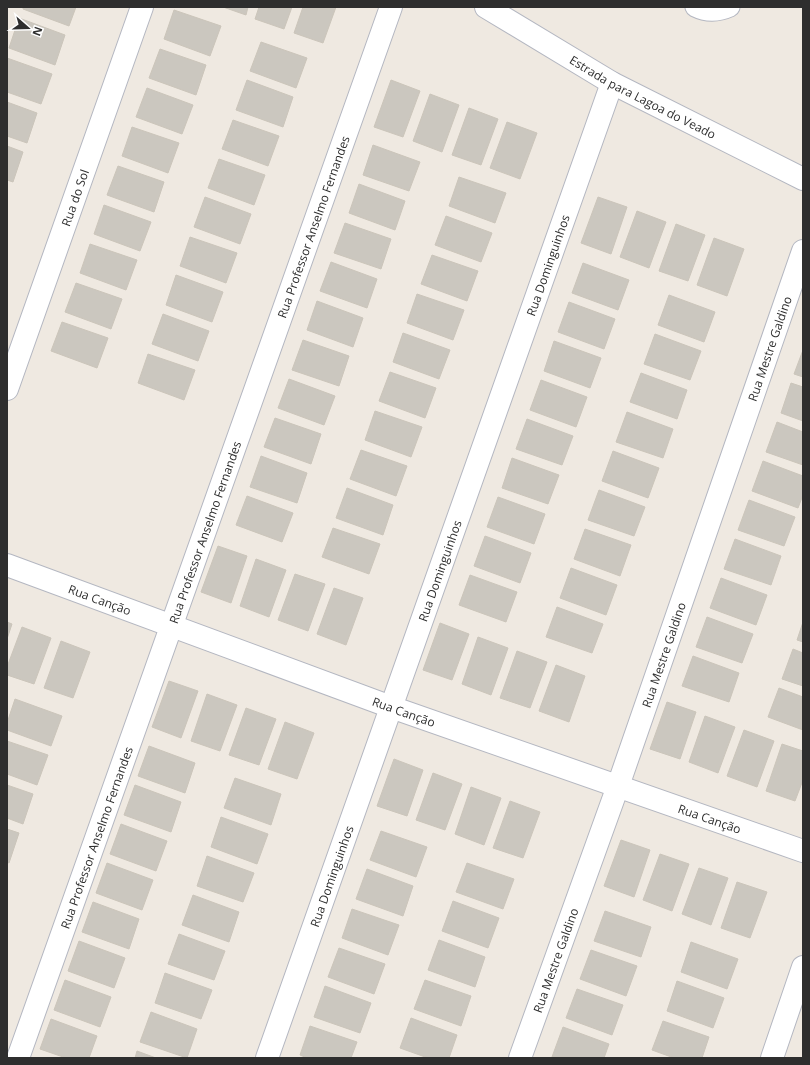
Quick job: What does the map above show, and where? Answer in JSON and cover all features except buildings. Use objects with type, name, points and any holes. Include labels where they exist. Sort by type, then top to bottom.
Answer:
[{"type":"street","name":"Rua do Sol","points":[[7,388],[142,7]]},
{"type":"street","name":"Rua Professor Anselmo Fernandes","points":[[18,1058],[390,7]]},
{"type":"street","name":"Estrada para Lagoa do Veado","points":[[486,7],[612,83],[803,179]]},
{"type":"street","name":"Rua Dominguinhos","points":[[267,1058],[612,83]]},
{"type":"street","name":"Rua Mestre Galdino","points":[[520,1058],[618,786],[803,251]]},
{"type":"street","name":"Rua Canção","points":[[7,565],[391,706],[803,851]]},
{"type":"street","points":[[772,1058],[803,967]]},
{"type":"lane","points":[[695,7],[702,10],[722,11],[730,7]]}]
